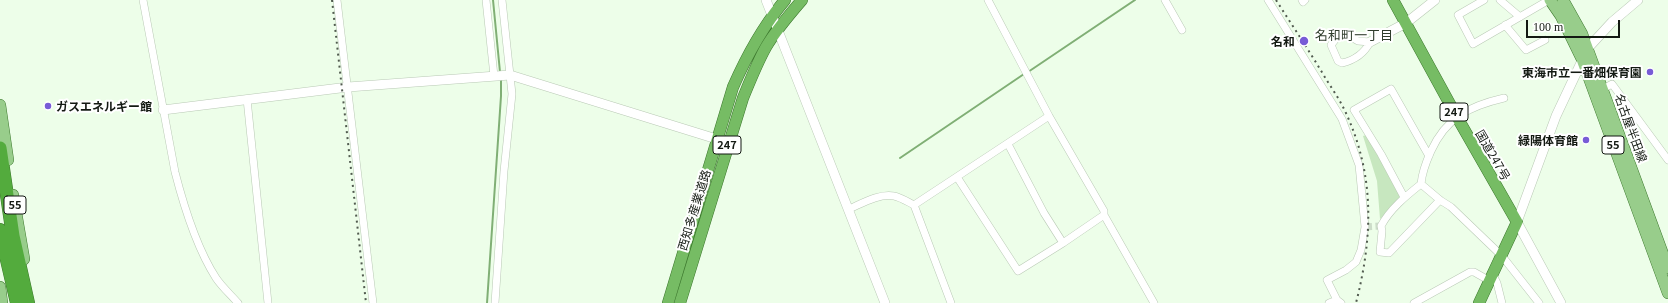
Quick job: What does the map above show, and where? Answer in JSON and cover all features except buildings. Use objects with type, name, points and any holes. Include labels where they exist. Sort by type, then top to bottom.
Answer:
[{"type":"highway","name":"西知多産業道路","points":[[668,303],[716,139],[733,87],[743,63],[772,16],[785,0]]},
{"type":"highway","name":"西知多産業道路","points":[[680,303],[728,143],[752,74],[777,30],[802,0]]},
{"type":"highway","name":"国道247号","points":[[1393,0],[1517,222]]},
{"type":"highway","points":[[0,148],[23,301]]},
{"type":"highway","points":[[0,194],[5,223],[23,301]]},
{"type":"highway","points":[[1479,303],[1517,222]]},
{"type":"highway","points":[[0,230],[23,301]]},
{"type":"highway","points":[[0,242],[12,303]]},
{"type":"main road","name":"名古屋半田線","points":[[1549,0],[1561,16],[1582,59],[1668,293]]},
{"type":"main road","name":"名古屋半田線","points":[[1563,0],[1588,48],[1668,268]]},
{"type":"main road","name":"55","points":[[0,106],[20,237],[34,303]]},
{"type":"main road","points":[[0,287],[2,303]]},
{"type":"street","points":[[143,0],[163,110],[181,196],[202,252],[217,279],[238,303]]},
{"type":"street","points":[[337,0],[373,303]]},
{"type":"street","points":[[486,0],[494,76]]},
{"type":"street","points":[[495,303],[504,170],[512,94],[502,0]]},
{"type":"street","points":[[766,0],[885,303]]},
{"type":"street","points":[[988,0],[1049,116],[1104,211],[1104,214],[1154,303]]},
{"type":"street","points":[[1165,0],[1182,30]]},
{"type":"street","points":[[1268,0],[1342,119],[1360,165],[1365,227],[1361,250],[1356,262],[1346,270],[1327,280],[1339,301],[1329,303]]},
{"type":"street","points":[[1302,0],[1303,2],[1305,0]]},
{"type":"street","points":[[1370,42],[1364,53],[1348,62],[1342,63],[1338,60],[1331,45],[1338,36],[1344,35],[1349,36],[1358,42],[1370,42],[1406,23],[1435,0]]},
{"type":"street","points":[[1484,0],[1458,15],[1473,44],[1549,0]]},
{"type":"street","points":[[1500,0],[1520,17]]},
{"type":"street","points":[[1561,303],[1517,222],[1556,116],[1582,59],[1588,48],[1612,22],[1638,0]]},
{"type":"street","points":[[1505,26],[1526,50],[1545,40]]},
{"type":"street","points":[[163,110],[348,87],[510,75],[728,143]]},
{"type":"street","points":[[1603,89],[1612,84],[1668,160]]},
{"type":"street","points":[[1404,197],[1381,154],[1354,110],[1391,89],[1429,156]]},
{"type":"street","points":[[1440,200],[1389,253],[1380,252],[1382,230],[1380,226],[1404,197],[1421,184],[1422,176],[1437,137],[1447,124],[1470,109],[1504,98]]},
{"type":"street","points":[[247,99],[268,303]]},
{"type":"street","points":[[914,205],[1049,116]]},
{"type":"street","points":[[1008,144],[1044,213],[1063,243]]},
{"type":"street","points":[[957,177],[1018,271],[1063,243],[1104,214]]},
{"type":"street","points":[[1421,184],[1451,207],[1502,256],[1539,303]]},
{"type":"street","points":[[849,209],[870,200],[887,196],[894,196],[914,205],[951,303]]},
{"type":"street","points":[[1414,303],[1470,272],[1492,278],[1497,283],[1502,303]]},
{"type":"green space","points":[[1366,135],[1401,196],[1380,219],[1377,181],[1363,136]]},
{"type":"waterway","points":[[493,0],[500,72]]},
{"type":"waterway","points":[[1028,72],[1135,0]]},
{"type":"waterway","points":[[900,158],[1024,74]]},
{"type":"waterway","points":[[487,303],[501,79]]},
{"type":"tunnel","points":[[1365,227],[1381,226]]},
{"type":"railway","points":[[332,0],[366,303]]},
{"type":"railway","points":[[1276,0],[1343,106],[1355,135],[1362,159],[1366,182],[1368,230],[1366,254],[1356,303]]},
{"type":"place","name":"名和","points":[[1304,41]]},
{"type":"place","name":"東海市立一番畑保育園","points":[[1650,72]]},
{"type":"place","name":"ガスエネルギー館","points":[[48,106]]},
{"type":"place","name":"緑陽体育館","points":[[1586,140]]},
{"type":"district","name":"名和町一丁目","points":[[1354,35]]}]
